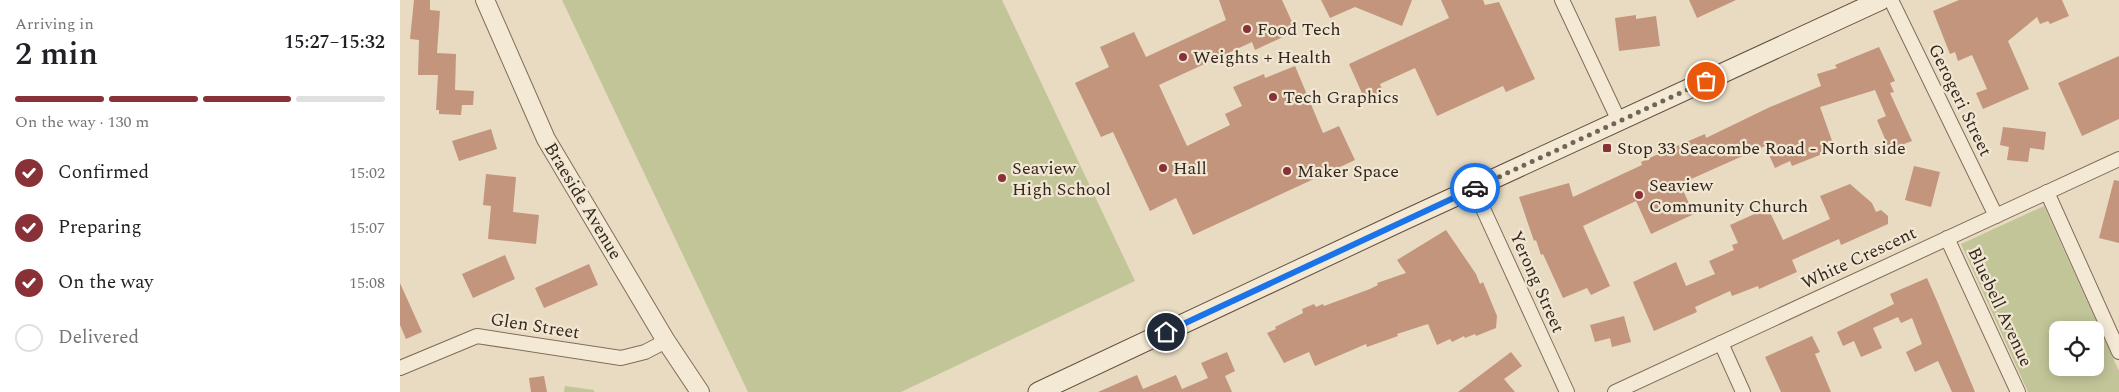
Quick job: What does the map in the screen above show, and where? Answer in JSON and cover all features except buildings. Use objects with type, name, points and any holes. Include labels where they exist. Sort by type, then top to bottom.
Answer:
[{"type":"main road","points":[[1038,392],[1060,387],[1474,189],[1881,0]]},
{"type":"street","name":"Braeside Avenue","points":[[485,0],[546,139],[666,340],[700,392]]},
{"type":"street","points":[[1562,0],[1619,121]]},
{"type":"street","name":"Gerogeri Street","points":[[1891,0],[1996,216]]},
{"type":"street","name":"White Crescent","points":[[1615,392],[2119,159]]},
{"type":"street","name":"Yerong Street","points":[[1474,189],[1567,392]]},
{"type":"street","points":[[2047,192],[2119,352]]},
{"type":"street","name":"Bluebell Avenue","points":[[1947,238],[2018,392]]},
{"type":"street","name":"Glen Street","points":[[400,368],[477,336],[621,358],[645,352],[666,340]]},
{"type":"street","points":[[1721,343],[1743,392]]},
{"type":"green space","points":[[562,0],[1002,0],[1135,281],[901,392],[748,392]]},
{"type":"green space","points":[[2044,206],[2096,321],[2049,321],[2049,376],[2104,376],[2104,338],[2119,371],[2119,392],[2028,392],[1961,244]]},
{"type":"green space","points":[[565,386],[594,390],[594,392],[564,392]]},
{"type":"way so far","points":[[1475,188],[1706,81]]},
{"type":"place","name":"Food Tech","points":[[1247,29]]},
{"type":"place","name":"Weights + Health","points":[[1183,57]]},
{"type":"place","name":"Tech Graphics","points":[[1273,97]]},
{"type":"place","name":"Stop 33 Seacombe Road - North side","points":[[1607,148]]},
{"type":"place","name":"Hall","points":[[1163,168]]},
{"type":"place","name":"Maker Space","points":[[1287,171]]},
{"type":"place","name":"Seaview High School","points":[[1002,178]]},
{"type":"place","name":"Seaview Community Church","points":[[1639,195]]},
{"type":"route","points":[[1166,332],[1475,188]]}]
